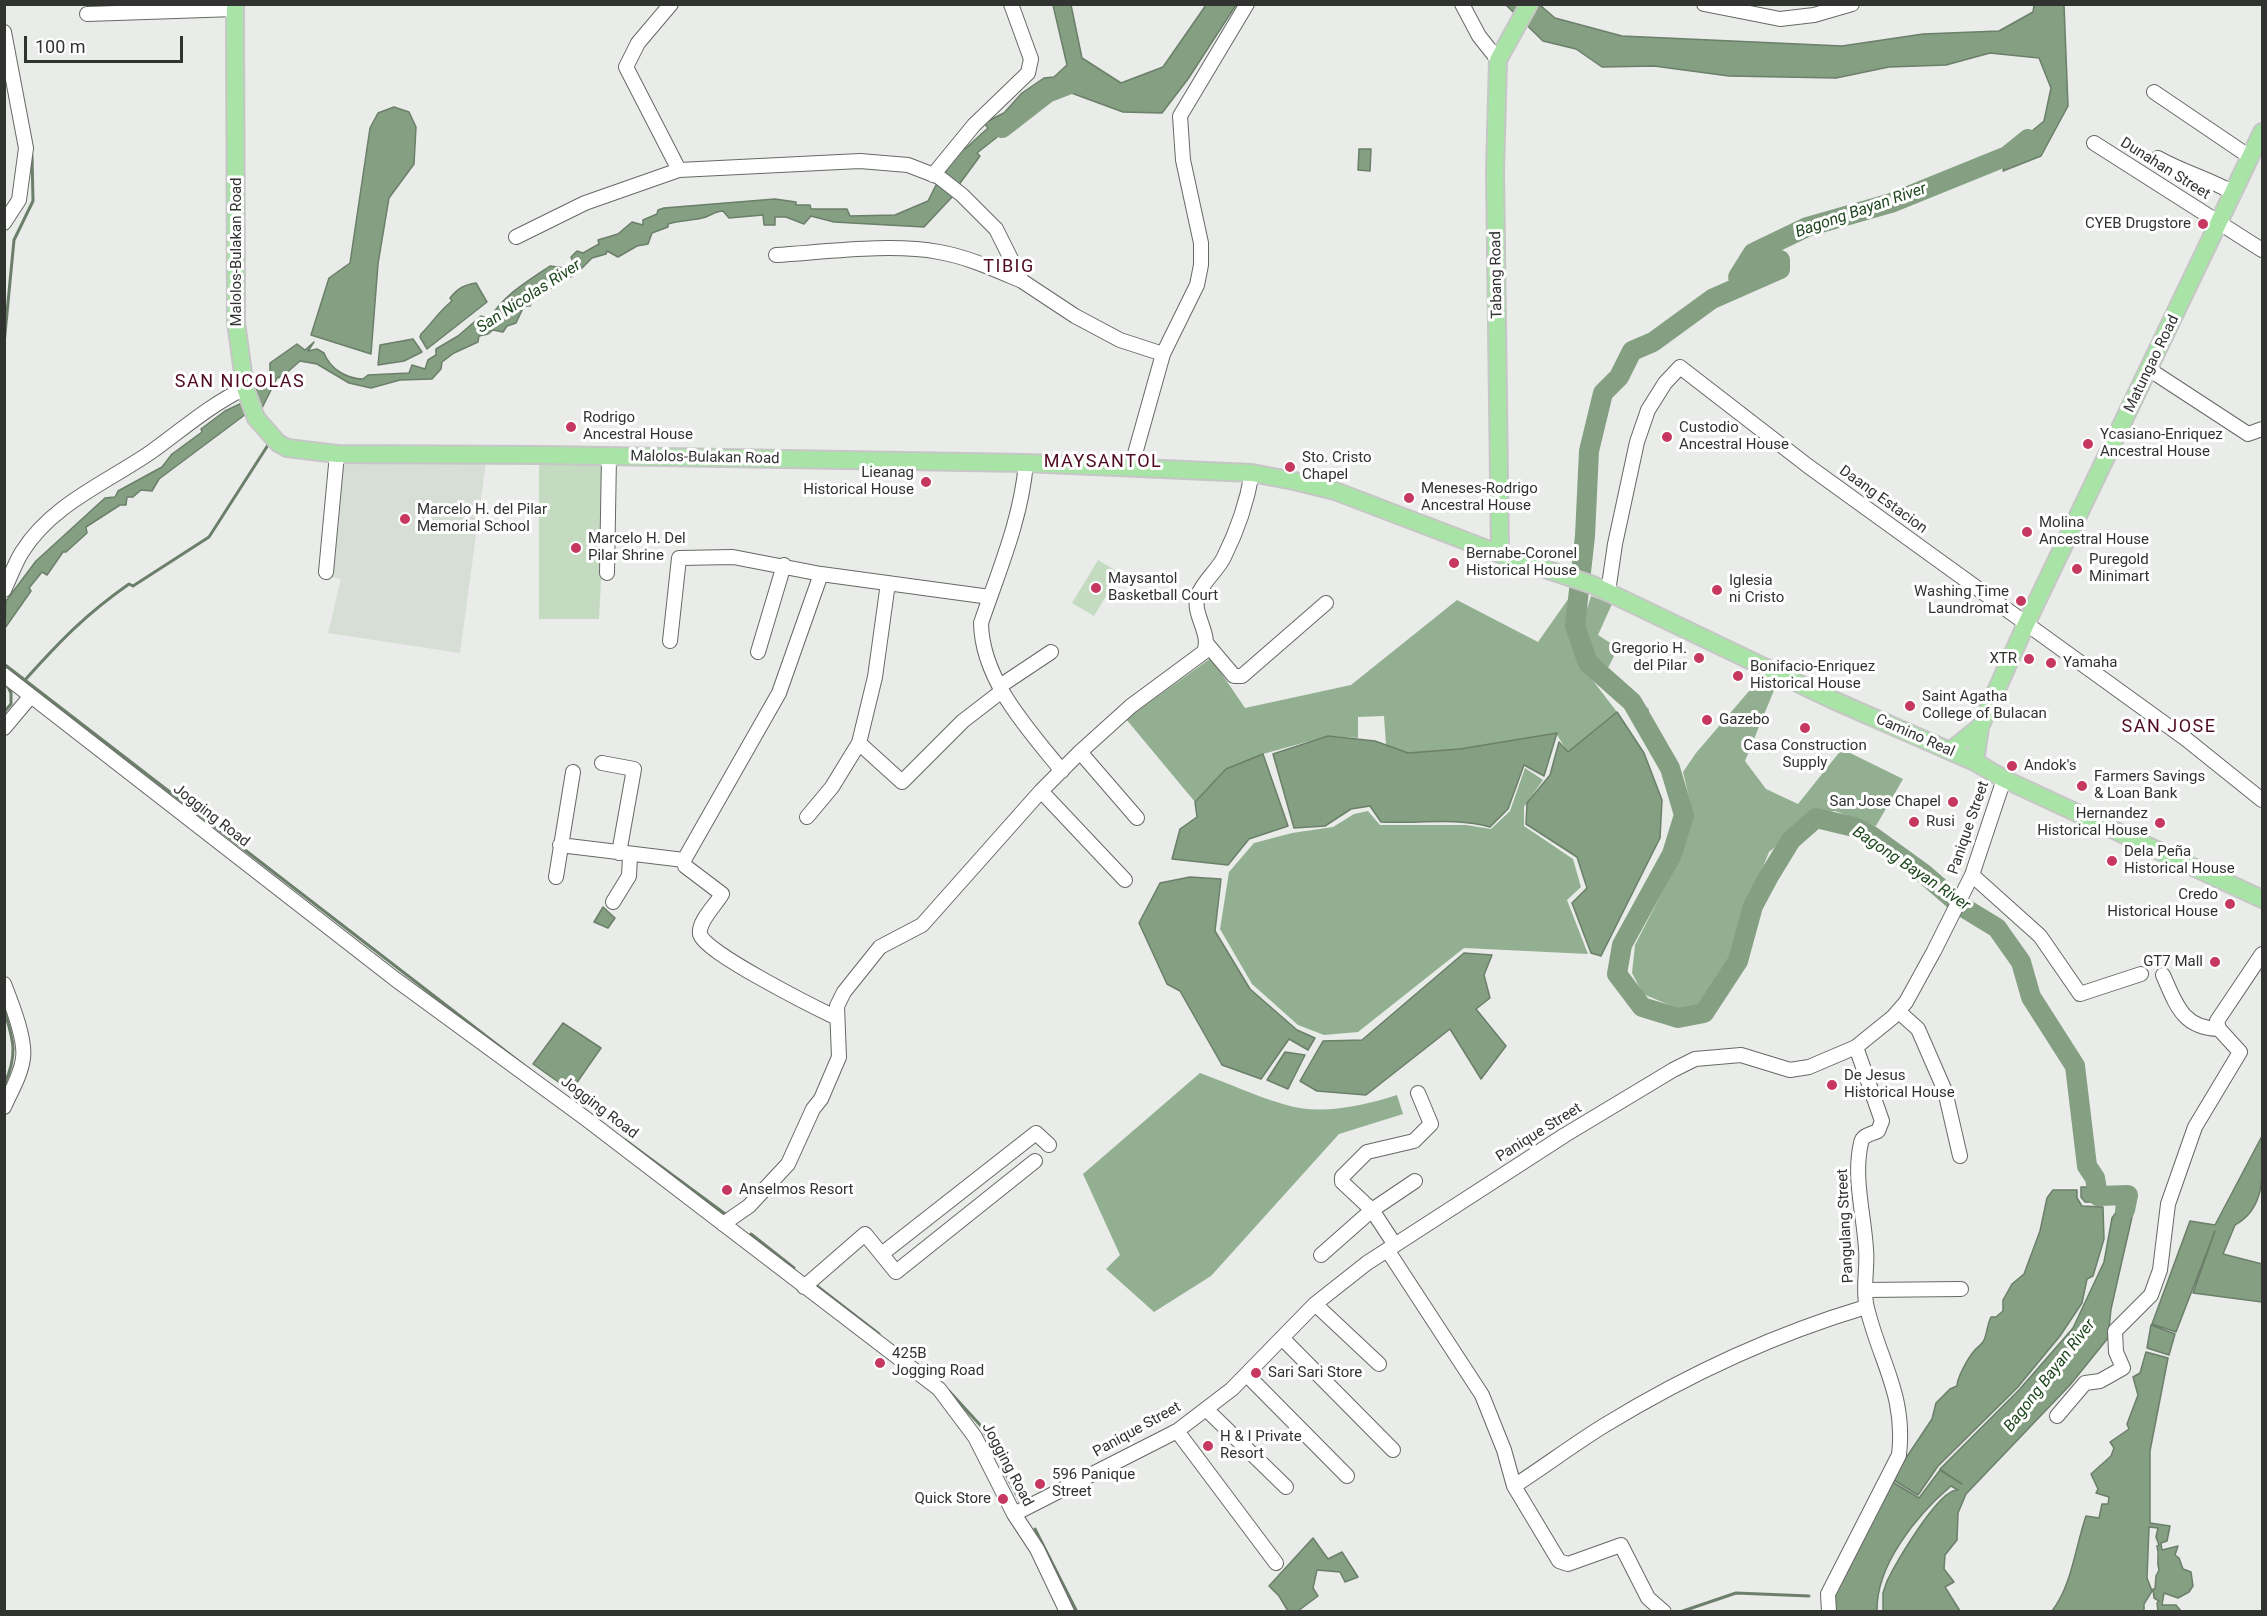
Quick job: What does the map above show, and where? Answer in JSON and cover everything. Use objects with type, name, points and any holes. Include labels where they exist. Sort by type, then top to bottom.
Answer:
[{"type":"main road","name":"Malolos-Bulakan Road","points":[[235,7],[236,322],[247,392],[256,418],[278,443],[287,448],[337,454],[609,456],[1026,464],[1252,473],[1335,491],[1500,554],[1566,575]]},
{"type":"main road","name":"Tabang Road","points":[[1500,554],[1495,171],[1498,60],[1525,11]]},
{"type":"main road","name":"Matungao Road","points":[[1975,762],[1980,727],[2026,624],[2150,370],[2262,132]]},
{"type":"main road","name":"Camino Real","points":[[1566,575],[1808,688],[1975,762],[2004,779],[2262,898]]},
{"type":"main road","name":"Matungao Road","points":[[1950,752],[1980,727]]},
{"type":"street","points":[[671,4],[638,43],[626,66],[679,170]]},
{"type":"street","points":[[936,176],[974,124],[1028,73],[1031,59],[1011,4]]},
{"type":"street","points":[[1131,468],[1162,354],[1197,285],[1201,265],[1201,243],[1183,160],[1180,116],[1247,4]]},
{"type":"street","points":[[1462,4],[1479,36],[1498,60]]},
{"type":"street","points":[[1704,4],[1780,19],[1814,15],[1852,4]]},
{"type":"street","points":[[87,14],[235,7]]},
{"type":"street","points":[[4,32],[26,148],[19,200],[4,224]]},
{"type":"street","points":[[2154,92],[2250,157]]},
{"type":"street","name":"Dunahan Street","points":[[2094,143],[2262,250]]},
{"type":"street","points":[[2158,158],[2234,193]]},
{"type":"street","points":[[516,237],[585,203],[679,170],[860,161],[908,165],[936,176],[962,195],[996,229],[1023,281]]},
{"type":"street","points":[[776,255],[880,250],[938,252],[978,263],[1023,281],[1075,316],[1120,340],[1162,354]]},
{"type":"street","name":"Daang Estacion","points":[[1600,589],[1615,544],[1637,442],[1648,410],[1680,367],[1809,466],[2186,739],[2262,800]]},
{"type":"street","points":[[2150,370],[2248,434],[2262,429]]},
{"type":"street","points":[[4,590],[22,552],[57,513],[73,500],[146,455],[219,401],[247,392]]},
{"type":"street","points":[[326,572],[337,454]]},
{"type":"street","points":[[607,573],[609,456]]},
{"type":"street","points":[[1026,464],[1023,493],[1014,532],[981,623],[981,638],[1001,689],[1024,724],[1062,771]]},
{"type":"street","points":[[1252,473],[1248,496],[1224,558],[1198,596],[1198,611],[1208,644],[1223,659],[1234,676],[1239,677],[1326,603]]},
{"type":"street","points":[[670,641],[679,558],[733,557],[784,565],[821,574],[990,597]]},
{"type":"street","points":[[758,652],[784,565]]},
{"type":"street","points":[[821,574],[779,693],[684,860],[685,866],[722,894],[701,924],[699,932],[701,939],[734,962],[837,1018]]},
{"type":"street","points":[[807,817],[832,787],[859,743],[875,677],[888,583]]},
{"type":"street","points":[[723,1224],[749,1206],[788,1164],[813,1109],[821,1099],[839,1057],[837,1006],[844,993],[880,947],[922,925],[1041,791],[1080,752],[1131,706],[1198,658],[1208,644]]},
{"type":"street","points":[[859,743],[902,782],[963,721],[1051,652]]},
{"type":"street","name":"Jogging Road","points":[[4,675],[395,979],[585,1118],[939,1389],[975,1437],[1014,1514],[1037,1549],[1067,1611]]},
{"type":"street","points":[[4,728],[32,698]]},
{"type":"street","points":[[1080,752],[1137,818]]},
{"type":"street","points":[[602,763],[633,769],[625,854],[629,876],[613,902]]},
{"type":"street","points":[[556,877],[573,772]]},
{"type":"street","name":"Panique Street","points":[[1014,1514],[1177,1431],[1247,1375],[1316,1304],[1367,1263],[1564,1135],[1695,1059],[1741,1055],[1790,1070],[1809,1067],[1856,1047],[1898,1011],[1934,951],[1969,881],[2004,779]]},
{"type":"street","points":[[1041,791],[1125,880]]},
{"type":"street","points":[[561,845],[684,860]]},
{"type":"street","points":[[1969,881],[2040,936],[2080,994],[2141,974]]},
{"type":"street","points":[[2057,1416],[2085,1383],[2100,1381],[2122,1368],[2116,1352],[2115,1330],[2151,1294],[2160,1270],[2168,1204],[2195,1127],[2240,1052],[2219,1029],[2217,1021],[2262,954]]},
{"type":"street","points":[[2163,975],[2178,1011],[2205,1029],[2219,1029]]},
{"type":"street","points":[[4,984],[14,1009],[24,1055],[4,1107]]},
{"type":"street","points":[[1898,1011],[1918,1029],[1945,1090],[1960,1156]]},
{"type":"street","name":"Pangulang Street","points":[[1829,1611],[1828,1594],[1899,1455],[1901,1439],[1898,1401],[1866,1306],[1866,1247],[1858,1170],[1860,1144],[1864,1137],[1878,1131],[1882,1121],[1856,1047]]},
{"type":"street","points":[[1418,1093],[1431,1124],[1414,1141],[1367,1152],[1342,1177],[1342,1182],[1372,1210],[1391,1248],[1482,1395],[1504,1450],[1514,1486],[1559,1561],[1568,1564],[1621,1545],[1648,1598],[1664,1611]]},
{"type":"street","points":[[883,1253],[1036,1133],[1049,1145]]},
{"type":"street","points":[[804,1287],[865,1234],[883,1253],[896,1272],[1035,1161]]},
{"type":"street","points":[[1321,1255],[1372,1210],[1415,1181]]},
{"type":"street","points":[[1866,1290],[1961,1289]]},
{"type":"street","points":[[1316,1304],[1379,1364]]},
{"type":"street","points":[[1514,1486],[1604,1426],[1679,1384],[1805,1325],[1866,1306]]},
{"type":"street","points":[[1282,1338],[1393,1450]]},
{"type":"street","points":[[1247,1375],[1347,1476]]},
{"type":"street","points":[[1206,1409],[1286,1487]]},
{"type":"street","points":[[1177,1431],[1276,1563]]},
{"type":"shaded area","name":"Marcelo H. del Pilar Memorial School","points":[[337,459],[486,462],[460,653],[328,633],[341,579],[326,576]]},
{"type":"shaded area","points":[[539,461],[607,462],[599,619],[539,619]]},
{"type":"shaded area","name":"Maysantol Basketball Court","points":[[1098,560],[1120,573],[1094,616],[1072,603]]},
{"type":"shaded area","points":[[1571,595],[1573,632],[1584,669],[1617,712],[1568,753],[1556,733],[1460,749],[1407,753],[1386,745],[1384,716],[1358,717],[1358,738],[1328,736],[1263,754],[1226,769],[1195,802],[1126,719],[1211,658],[1245,708],[1351,685],[1457,600],[1538,642]]},
{"type":"shaded area","points":[[1591,596],[1612,604],[1598,635],[1618,648],[1608,668],[1619,678],[1623,688],[1649,709],[1648,720],[1596,665],[1588,653],[1583,640],[1582,628]]},
{"type":"shaded area","points":[[1761,677],[1777,683],[1745,761],[1766,789],[1798,804],[1842,749],[1903,779],[1876,826],[1835,811],[1814,815],[1769,852],[1752,894],[1735,956],[1704,1004],[1681,1010],[1643,994],[1632,973],[1635,945],[1669,879],[1693,815],[1683,772],[1696,753]]},
{"type":"shaded area","points":[[1525,768],[1543,780],[1524,807],[1524,826],[1573,859],[1581,887],[1567,900],[1588,954],[1464,948],[1358,1032],[1324,1035],[1298,1025],[1252,984],[1220,929],[1229,872],[1254,843],[1292,833],[1333,827],[1354,814],[1368,811],[1380,825],[1466,825],[1491,829],[1510,811]]},
{"type":"shaded area","points":[[1200,1073],[1297,1108],[1341,1108],[1397,1095],[1403,1114],[1339,1134],[1211,1276],[1154,1312],[1106,1269],[1120,1255],[1083,1174]]},
{"type":"water","points":[[1053,5],[1071,5],[1082,58],[1121,83],[1163,67],[1206,5],[1236,5],[1188,79],[1162,113],[1123,112],[1066,91],[1047,90],[1040,99],[1028,104],[996,138],[977,153],[980,156],[958,186],[939,171],[961,145],[965,149],[988,128],[984,123],[1004,113],[1022,93],[1044,78],[1054,77],[1067,65]]},
{"type":"water","points":[[1506,5],[1540,5],[1555,18],[1622,36],[1842,46],[1923,34],[1999,31],[2033,12],[2034,5],[2064,5],[2068,106],[2041,156],[2003,171],[2008,151],[2044,121],[2051,88],[2039,58],[1990,53],[1946,65],[1889,67],[1836,78],[1729,76],[1654,66],[1602,67],[1576,49],[1543,41]]},
{"type":"water","points":[[394,107],[409,112],[416,127],[414,164],[389,198],[378,264],[371,354],[311,335],[329,278],[350,263],[370,128],[378,113]]},
{"type":"water","points":[[1359,149],[1371,149],[1370,171],[1358,170]]},
{"type":"water","points":[[937,183],[953,196],[924,227],[834,222],[811,216],[804,224],[786,217],[775,217],[775,225],[764,225],[763,215],[729,218],[723,211],[668,224],[668,227],[652,233],[648,244],[637,246],[618,257],[607,251],[606,254],[592,258],[577,273],[533,299],[530,306],[524,306],[516,323],[507,326],[503,332],[493,330],[479,336],[478,342],[454,353],[442,362],[441,369],[432,379],[400,380],[371,388],[349,383],[317,364],[300,361],[283,376],[277,378],[261,410],[256,392],[259,382],[265,381],[270,372],[270,363],[297,344],[305,350],[314,342],[308,351],[317,349],[324,353],[330,364],[340,372],[357,379],[363,379],[368,375],[409,373],[412,365],[425,369],[428,360],[436,355],[436,349],[458,336],[481,316],[489,319],[516,289],[532,278],[550,266],[564,268],[573,262],[571,257],[577,251],[583,253],[599,244],[598,240],[618,234],[632,222],[643,225],[643,220],[657,214],[658,210],[775,199],[796,202],[796,205],[810,205],[811,209],[847,209],[850,216],[895,215],[928,201]]},
{"type":"water","points":[[476,283],[487,302],[427,349],[420,337],[421,334],[452,301],[450,298],[456,292]]},
{"type":"water","points":[[413,339],[422,352],[404,361],[378,365],[380,345]]},
{"type":"water","points":[[242,403],[246,414],[159,479],[152,491],[141,490],[133,497],[127,497],[126,505],[120,505],[86,527],[87,533],[66,552],[63,552],[47,575],[42,572],[29,588],[31,591],[5,628],[6,601],[36,561],[105,498],[115,497],[118,491],[162,467],[172,454],[202,432],[201,429],[225,411]]},
{"type":"water","points":[[1617,712],[1644,753],[1662,800],[1660,838],[1601,956],[1591,953],[1572,903],[1587,888],[1577,857],[1526,824],[1527,803],[1550,775],[1559,742],[1568,752]]},
{"type":"water","points":[[1557,733],[1544,776],[1524,765],[1508,809],[1490,827],[1463,822],[1381,822],[1370,806],[1351,809],[1325,826],[1294,828],[1273,754],[1328,736],[1375,741],[1408,753],[1460,749]]},
{"type":"water","points":[[1263,754],[1288,826],[1249,839],[1228,865],[1172,859],[1180,829],[1197,817],[1195,802],[1226,769]]},
{"type":"water","points":[[1190,877],[1221,879],[1215,931],[1250,989],[1297,1030],[1315,1038],[1308,1050],[1289,1039],[1261,1079],[1222,1065],[1180,991],[1167,984],[1139,923],[1160,883]]},
{"type":"water","points":[[603,907],[615,918],[608,928],[594,922]]},
{"type":"water","points":[[1464,953],[1492,955],[1484,975],[1490,998],[1476,1009],[1506,1046],[1481,1079],[1450,1029],[1366,1095],[1317,1091],[1300,1081],[1323,1041],[1362,1040]]},
{"type":"water","points":[[563,1023],[601,1048],[571,1091],[533,1064]]},
{"type":"water","points":[[1285,1052],[1305,1055],[1288,1089],[1267,1080]]},
{"type":"water","points":[[2262,1136],[2263,1162],[2258,1198],[2253,1209],[2235,1225],[2223,1254],[2262,1264],[2262,1302],[2193,1293],[2215,1231],[2176,1332],[2152,1324],[2190,1221],[2215,1225]]},
{"type":"water","points":[[2081,1187],[2103,1187],[2108,1196],[2103,1202],[2085,1202],[2081,1197]]},
{"type":"water","points":[[2122,1188],[2131,1191],[2128,1208],[2132,1217],[2111,1309],[2108,1338],[2070,1385],[1966,1494],[1958,1513],[1957,1540],[1945,1555],[1944,1569],[1954,1582],[1945,1587],[1960,1611],[1883,1611],[1883,1593],[1887,1581],[1908,1544],[1930,1513],[1940,1501],[1958,1490],[1951,1486],[1925,1511],[1901,1542],[1883,1576],[1878,1594],[1877,1611],[1832,1611],[1829,1598],[1891,1481],[1919,1498],[1940,1470],[1962,1484],[1940,1469],[2019,1390],[2073,1328],[2104,1262],[2112,1218],[2125,1200],[2119,1196]]},
{"type":"water","points":[[2053,1190],[2077,1190],[2077,1198],[2082,1206],[2103,1207],[2104,1239],[2093,1276],[2087,1279],[2082,1303],[2060,1336],[2017,1388],[1938,1466],[1918,1495],[1892,1479],[1932,1419],[1936,1403],[1950,1389],[1957,1386],[1966,1363],[1983,1341],[1991,1317],[1996,1317],[2003,1311],[2003,1300],[2012,1284],[2024,1274],[2040,1231],[2047,1198]]},
{"type":"water","points":[[2151,1325],[2175,1334],[2169,1355],[2147,1348]]},
{"type":"water","points":[[2146,1352],[2168,1358],[2150,1451],[2150,1523],[2170,1526],[2167,1541],[2161,1543],[2162,1550],[2178,1546],[2175,1555],[2179,1558],[2183,1569],[2191,1572],[2193,1586],[2189,1592],[2178,1598],[2164,1593],[2162,1605],[2176,1605],[2181,1611],[2158,1611],[2159,1601],[2154,1598],[2153,1589],[2155,1589],[2159,1570],[2157,1546],[2159,1545],[2156,1537],[2158,1528],[2149,1527],[2147,1578],[2152,1591],[2144,1604],[2144,1611],[2052,1611],[2069,1578],[2086,1516],[2099,1518],[2102,1504],[2108,1504],[2109,1497],[2096,1493],[2098,1489],[2091,1474],[2111,1456],[2114,1448],[2110,1442],[2129,1429],[2127,1424],[2138,1395],[2133,1377],[2140,1373]]},
{"type":"water","points":[[1313,1538],[1328,1559],[1342,1552],[1358,1577],[1345,1582],[1340,1572],[1317,1570],[1313,1588],[1318,1596],[1298,1611],[1288,1611],[1279,1596],[1269,1586]]},
{"type":"waterway","name":"San Nicolas River","points":[[1002,128],[1047,93],[1078,81]]},
{"type":"waterway","name":"Bagong Bayan River","points":[[2028,139],[2007,156],[1891,203],[1807,227],[1753,253],[1738,277],[1780,260],[1780,269],[1712,299],[1653,342],[1632,351],[1619,377],[1603,393],[1589,451],[1585,536],[1575,626],[1588,663],[1632,702],[1670,768],[1684,815],[1672,854],[1622,945],[1617,974],[1642,1007],[1678,1018],[1704,1013],[1738,961],[1753,906],[1791,840],[1816,818],[1854,827],[1869,834],[1923,873],[1961,906],[1997,928],[2021,962],[2031,997],[2075,1066],[2087,1166],[2095,1178],[2098,1196],[2128,1195],[2125,1210]]},
{"type":"waterway","points":[[4,344],[14,240],[33,201],[32,156]]},
{"type":"waterway","points":[[25,680],[74,629],[114,595],[129,584],[133,586],[209,537],[268,445]]},
{"type":"waterway","points":[[4,664],[530,1070]]},
{"type":"waterway","points":[[4,712],[11,704],[11,693],[7,685]]},
{"type":"waterway","points":[[4,1010],[13,1048],[11,1065],[4,1085]]},
{"type":"waterway","points":[[625,1140],[728,1216]]},
{"type":"waterway","points":[[751,1234],[794,1268]]},
{"type":"waterway","points":[[813,1283],[879,1334]]},
{"type":"waterway","points":[[949,1391],[981,1426],[1022,1505]]},
{"type":"waterway","points":[[1035,1529],[1077,1612]]},
{"type":"waterway","points":[[1680,1612],[1736,1593],[1809,1596]]},
{"type":"place","name":"CYEB Drugstore","points":[[2203,224]]},
{"type":"place","name":"Rodrigo Ancestral House","points":[[571,427]]},
{"type":"place","name":"Custodio Ancestral House","points":[[1667,437]]},
{"type":"place","name":"Ycasiano-Enriquez Ancestral House","points":[[2088,444]]},
{"type":"place","name":"Sto. Cristo Chapel","points":[[1290,467]]},
{"type":"place","name":"Lieanag Historical House","points":[[926,482]]},
{"type":"place","name":"Meneses-Rodrigo Ancestral House","points":[[1409,498]]},
{"type":"place","name":"Marcelo H. del Pilar Memorial School","points":[[405,519]]},
{"type":"place","name":"Molina Ancestral House","points":[[2027,532]]},
{"type":"place","name":"Marcelo H. Del Pilar Shrine","points":[[576,548]]},
{"type":"place","name":"Bernabe-Coronel Historical House","points":[[1454,563]]},
{"type":"place","name":"Puregold Minimart","points":[[2077,569]]},
{"type":"place","name":"Maysantol Basketball Court","points":[[1096,588]]},
{"type":"place","name":"Iglesia ni Cristo","points":[[1717,590]]},
{"type":"place","name":"Washing Time Laundromat","points":[[2021,601]]},
{"type":"place","name":"Gregorio H. del Pilar","points":[[1699,658]]},
{"type":"place","name":"XTR","points":[[2029,659]]},
{"type":"place","name":"Yamaha","points":[[2051,663]]},
{"type":"place","name":"Bonifacio-Enriquez Historical House","points":[[1738,676]]},
{"type":"place","name":"Saint Agatha College of Bulacan","points":[[1910,706]]},
{"type":"place","name":"Gazebo","points":[[1707,720]]},
{"type":"place","name":"Casa Construction Supply","points":[[1805,728]]},
{"type":"place","name":"Andok's","points":[[2012,766]]},
{"type":"place","name":"Farmers Savings & Loan Bank","points":[[2082,786]]},
{"type":"place","name":"San Jose Chapel","points":[[1953,802]]},
{"type":"place","name":"Rusi","points":[[1914,822]]},
{"type":"place","name":"Hernandez Historical House","points":[[2160,823]]},
{"type":"place","name":"Dela Peña Historical House","points":[[2112,861]]},
{"type":"place","name":"Credo Historical House","points":[[2230,904]]},
{"type":"place","name":"GT7 Mall","points":[[2215,962]]},
{"type":"place","name":"De Jesus Historical House","points":[[1832,1085]]},
{"type":"place","name":"Anselmos Resort","points":[[727,1190]]},
{"type":"place","name":"425B Jogging Road","points":[[880,1363]]},
{"type":"place","name":"Sari Sari Store","points":[[1256,1373]]},
{"type":"place","name":"H & I Private Resort","points":[[1208,1446]]},
{"type":"place","name":"596 Panique Street","points":[[1040,1484]]},
{"type":"place","name":"Quick Store","points":[[1003,1499]]},
{"type":"district","name":"TIBIG","points":[[1009,267]]},
{"type":"district","name":"SAN NICOLAS","points":[[240,382]]},
{"type":"district","name":"MAYSANTOL","points":[[1103,462]]},
{"type":"district","name":"SAN JOSE","points":[[2169,727]]}]
